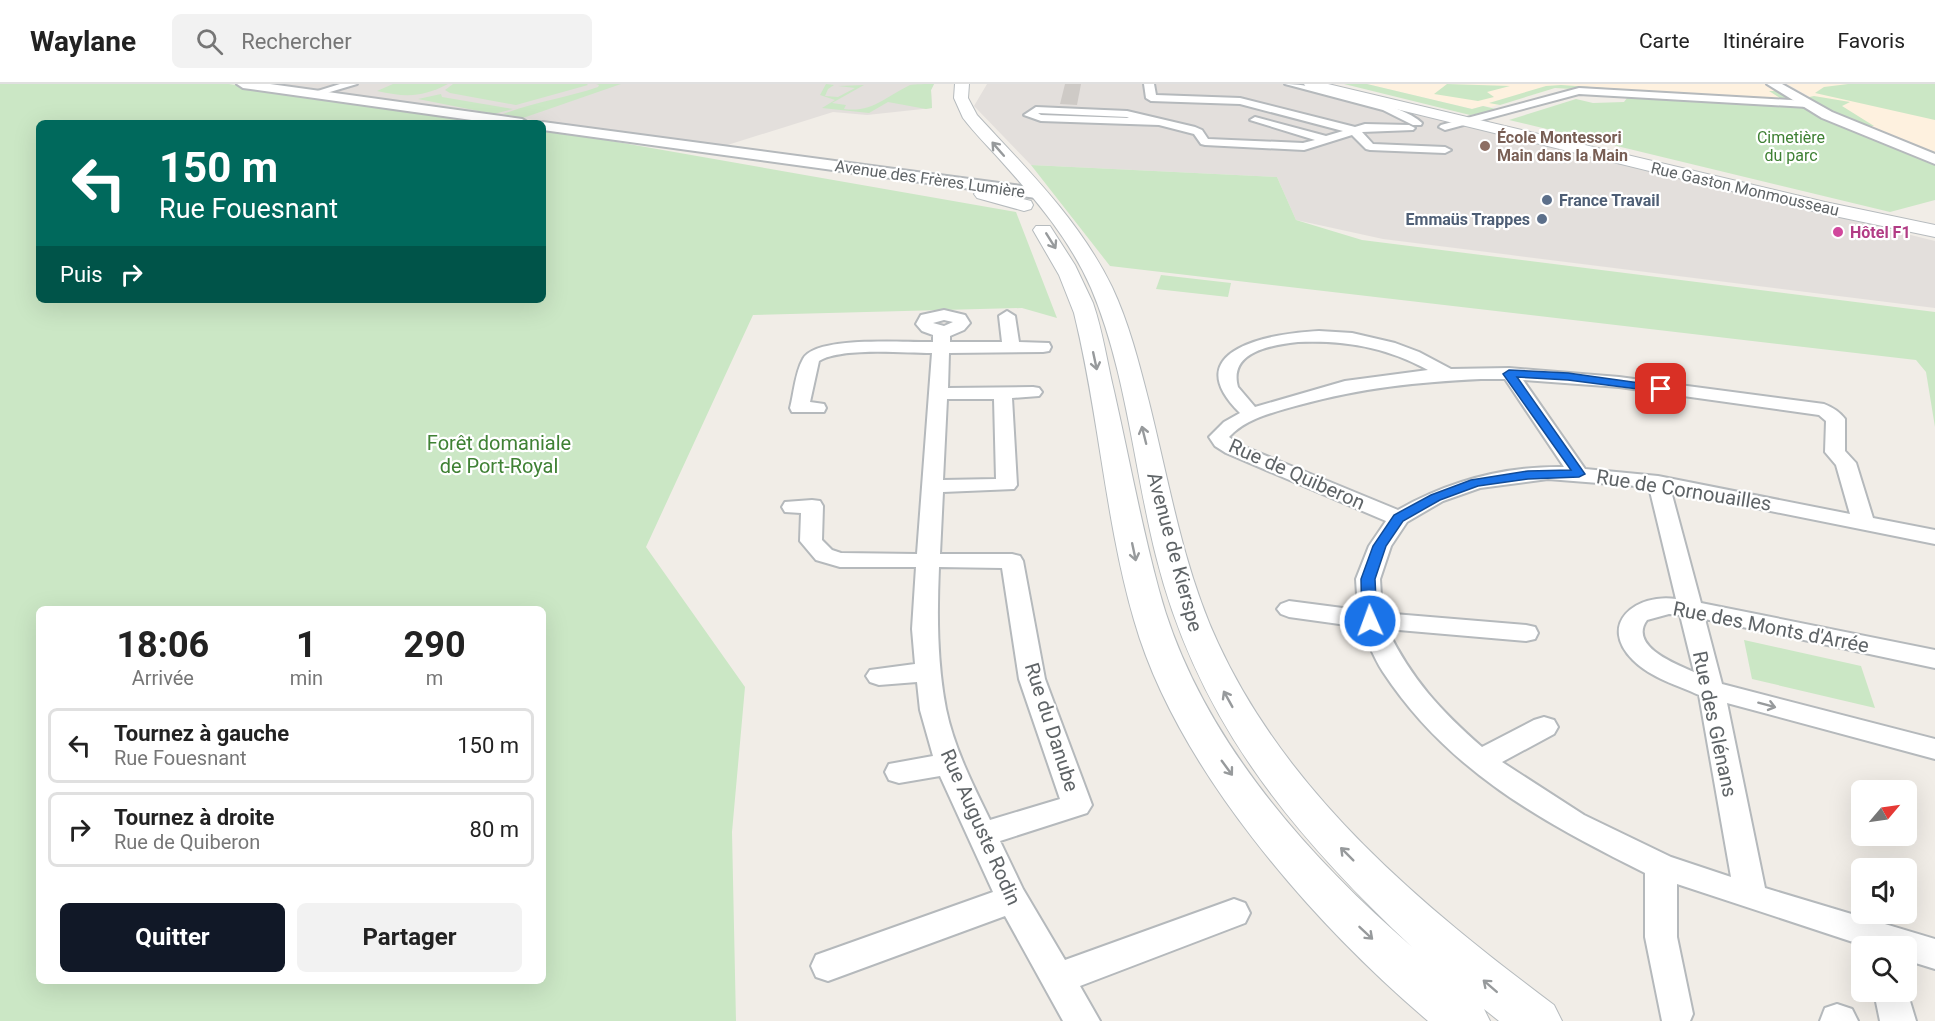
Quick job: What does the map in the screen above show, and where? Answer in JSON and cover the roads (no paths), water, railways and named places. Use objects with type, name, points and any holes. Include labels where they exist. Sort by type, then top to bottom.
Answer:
[{"type":"main road","points":[[962,84],[960,88],[962,104],[1023,196]]},
{"type":"main road","name":"Rue Gaston Monmousseau","points":[[1311,84],[1832,205],[1935,225]]},
{"type":"main road","name":"Rue Gaston Monmousseau","points":[[1336,85],[1826,208],[1935,231]]},
{"type":"main road","points":[[945,92],[997,170],[1023,196]]},
{"type":"main road","points":[[983,194],[1023,196]]},
{"type":"main road","name":"Avenue de Kierspe","points":[[1023,196],[1056,248],[1083,304],[1140,578],[1157,639],[1178,688],[1219,758],[1284,847],[1359,926],[1464,1021]]},
{"type":"main road","name":"Avenue de Kierspe","points":[[1023,196],[1065,227],[1100,286],[1117,328],[1183,597],[1201,645],[1229,702],[1273,768],[1332,839],[1402,909],[1497,992],[1536,1021]]},
{"type":"street","points":[[243,84],[500,120]]},
{"type":"street","points":[[313,94],[352,84]]},
{"type":"street","points":[[1149,84],[1151,98],[1240,101],[1354,130],[1370,147],[1445,150]]},
{"type":"street","points":[[1290,84],[1387,108],[1416,128]]},
{"type":"street","points":[[1773,84],[1854,127],[1935,159]]},
{"type":"street","points":[[1157,122],[1041,118],[1029,115],[1036,110],[1116,114],[1157,122],[1191,129],[1198,132],[1205,142],[1304,147],[1354,130],[1377,126],[1445,127],[1579,91],[1807,104]]},
{"type":"street","points":[[1238,116],[1326,140]]},
{"type":"street","name":"Avenue des Frères Lumière","points":[[546,126],[960,183],[1023,196]]},
{"type":"street","points":[[1434,135],[1449,132],[1445,127]]},
{"type":"street","name":"Avenue des Frères Lumière","points":[[766,156],[879,179],[983,194]]},
{"type":"street","points":[[960,183],[989,179],[997,170]]},
{"type":"street","points":[[1007,315],[1011,347]]},
{"type":"street","points":[[1252,414],[1236,398],[1228,383],[1229,369],[1237,356],[1256,346],[1278,339],[1303,336],[1354,338],[1406,352],[1430,363],[1446,374]]},
{"type":"street","points":[[817,408],[799,408],[811,359],[823,351],[941,339],[1011,347],[1043,347]]},
{"type":"street","name":"Rue Auguste Rodin","points":[[941,339],[924,629],[933,711],[949,764],[1012,899],[1082,1021]]},
{"type":"street","name":"Rue de Quiberon","points":[[1399,518],[1233,449],[1222,442],[1219,437],[1223,431],[1252,414],[1308,394],[1343,386],[1446,374],[1568,377],[1824,410],[1836,418],[1835,452],[1845,463],[1863,521]]},
{"type":"street","points":[[1509,374],[1579,474]]},
{"type":"street","points":[[937,394],[1033,392]]},
{"type":"street","points":[[933,486],[1007,486],[1003,393]]},
{"type":"street","name":"Rue de Cornouailles","points":[[1863,936],[1661,866],[1573,824],[1479,761],[1436,722],[1393,667],[1370,621],[1368,579],[1380,546],[1399,518],[1436,497],[1475,483],[1517,476],[1579,474],[1658,482],[1935,537]]},
{"type":"street","name":"Rue des Glénans","points":[[1658,482],[1711,690],[1751,897]]},
{"type":"street","points":[[793,507],[812,506],[811,541],[824,555],[840,560],[928,562]]},
{"type":"street","name":"Rue du Danube","points":[[928,562],[1012,561],[1032,679],[1077,805],[982,835]]},
{"type":"street","name":"Rue des Monts d'Arrée","points":[[1935,659],[1734,616],[1669,606],[1652,608],[1638,614],[1631,624],[1630,635],[1641,653],[1657,666],[1711,690],[1935,749]]},
{"type":"street","points":[[1289,609],[1370,621],[1526,633]]},
{"type":"street","points":[[879,675],[928,672]]},
{"type":"street","points":[[1479,761],[1544,727]]},
{"type":"street","points":[[898,772],[949,764]]},
{"type":"street","points":[[1661,866],[1661,937],[1676,1014]]},
{"type":"street","points":[[828,966],[1012,899]]},
{"type":"street","points":[[1057,979],[1234,913]]},
{"type":"street","name":"Rue de Cornouailles","points":[[1917,950],[1935,954]]},
{"type":"street","points":[[1893,1002],[1898,1021]]},
{"type":"place","name":"École Montessori Main dans la Main","points":[[1485,146]]},
{"type":"place","name":"France Travail","points":[[1547,200]]},
{"type":"place","name":"Emmaüs Trappes","points":[[1542,219]]},
{"type":"place","name":"Hôtel F1","points":[[1838,232]]},
{"type":"park label","name":"Cimetière du parc","points":[[1791,146]]},
{"type":"park label","name":"Forêt domaniale de Port-Royal","points":[[499,454]]}]
